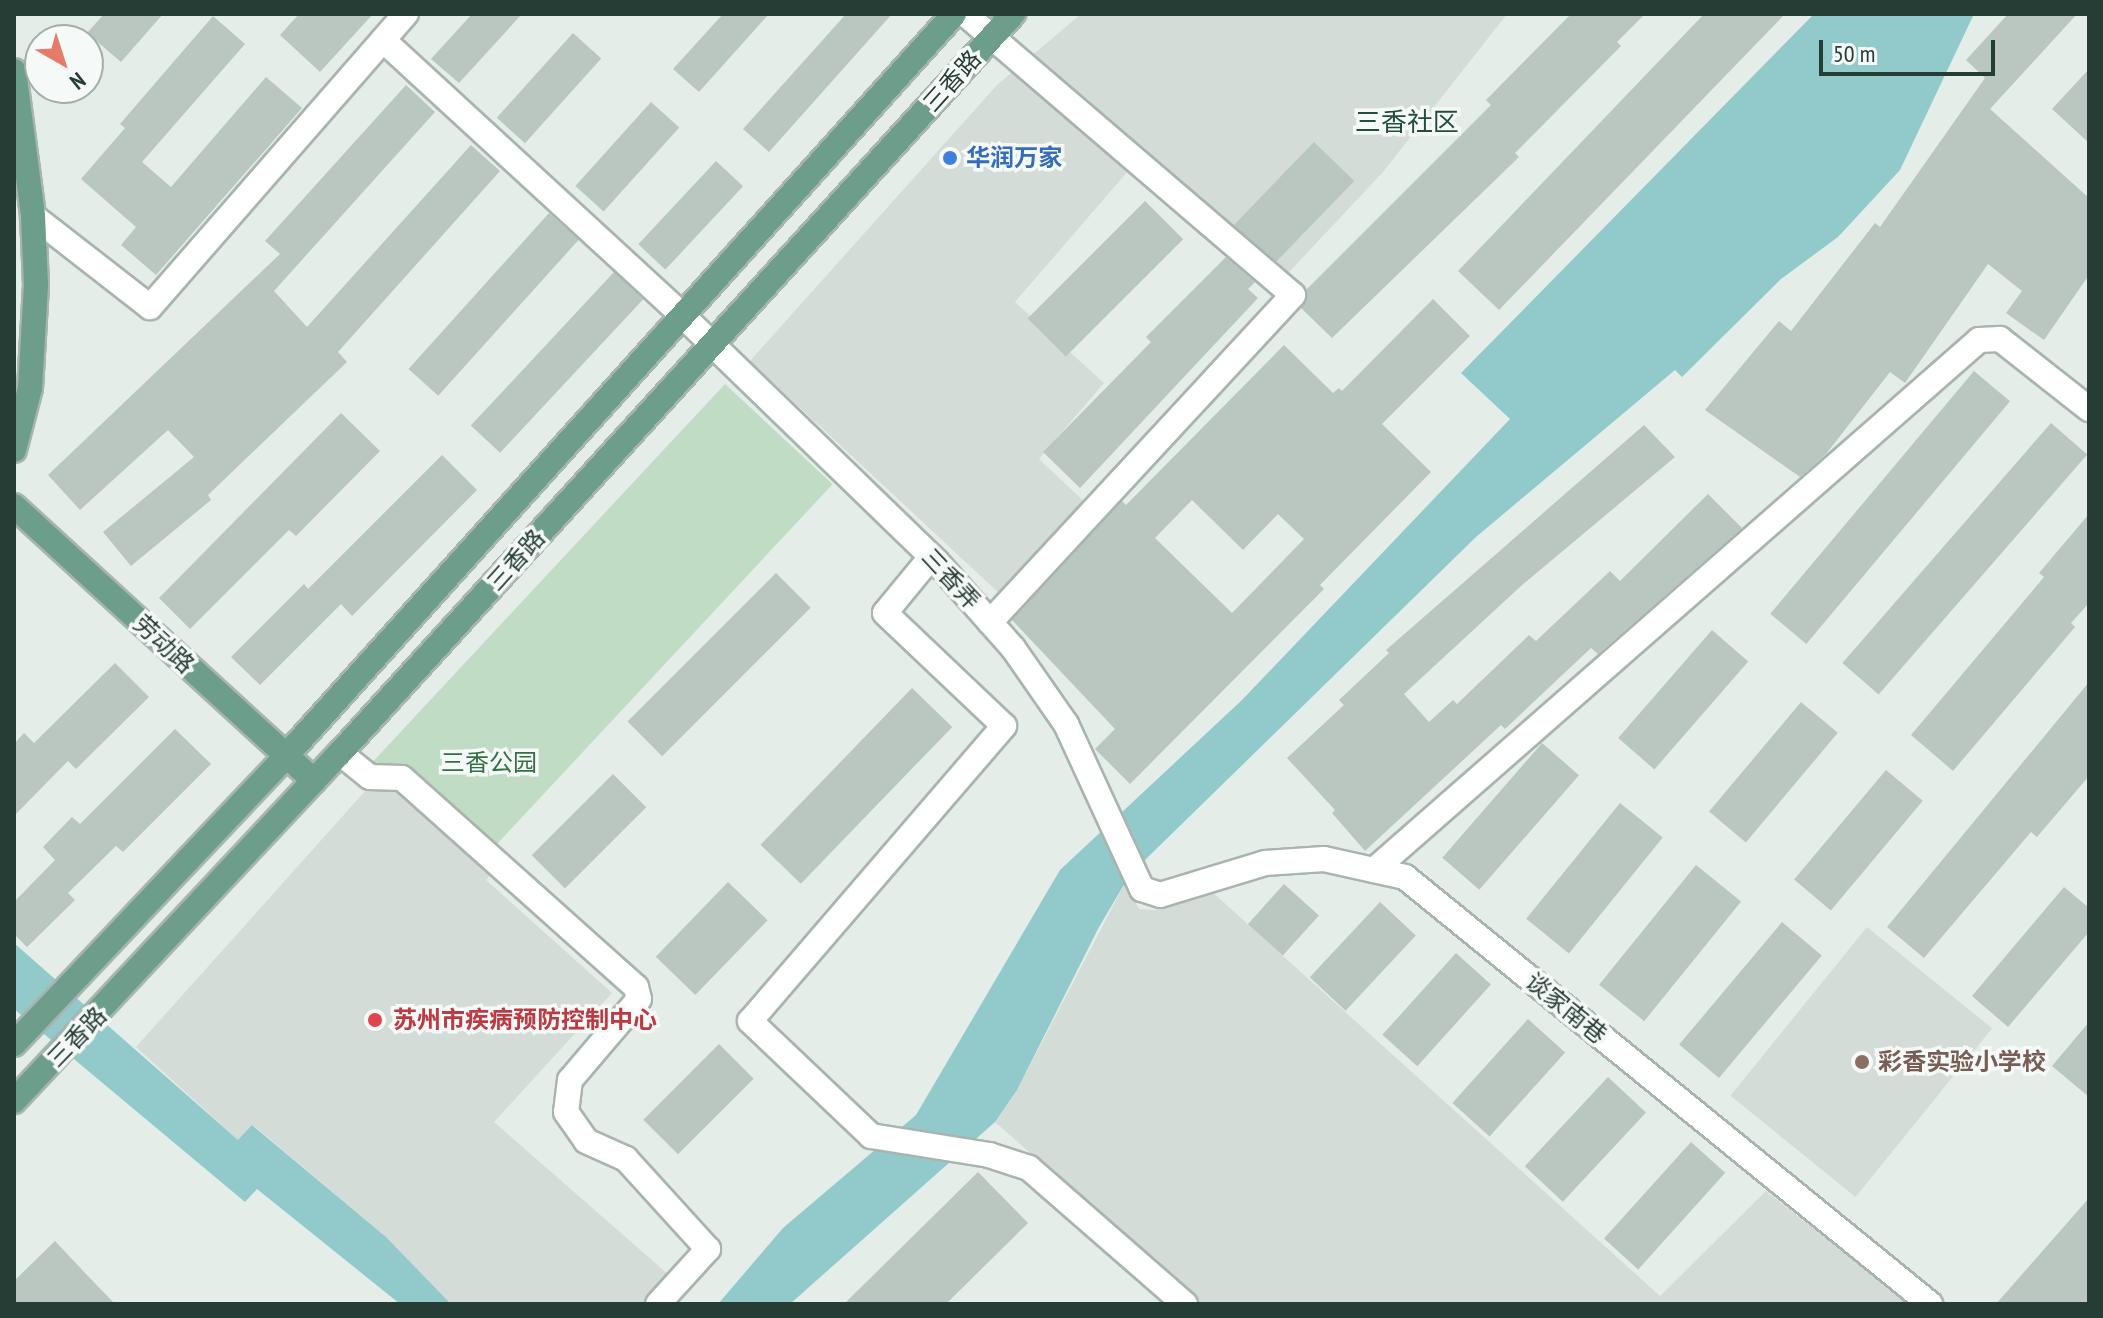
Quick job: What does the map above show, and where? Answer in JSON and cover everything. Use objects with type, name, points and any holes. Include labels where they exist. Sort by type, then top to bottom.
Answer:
[{"type":"main road","name":"三香路","points":[[20,1038],[286,756],[954,14]]},
{"type":"main road","name":"三香路","points":[[14,1101],[63,1054],[340,753],[1013,14]]},
{"type":"main road","points":[[14,71],[33,216],[32,364],[14,450]]},
{"type":"main road","name":"劳动路","points":[[14,506],[314,781]]},
{"type":"street","points":[[33,216],[150,307],[406,14]]},
{"type":"street","points":[[965,14],[1293,295],[990,622]]},
{"type":"street","name":"三香弄","points":[[383,40],[682,315],[931,557],[990,622],[1066,724],[1146,892]]},
{"type":"street","points":[[1374,870],[1979,340],[2000,339],[2089,409]]},
{"type":"street","points":[[931,557],[885,613],[1004,726],[750,1021],[871,1136],[989,1155],[1029,1168],[1185,1304]]},
{"type":"street","points":[[340,753],[370,777],[402,778],[636,987],[639,999],[570,1080],[565,1102],[566,1112],[586,1141],[626,1159],[708,1249],[658,1304]]},
{"type":"street","name":"谈家南巷","points":[[1146,892],[1265,863],[1324,859],[1405,877],[1930,1304]]},
{"type":"shaded area","points":[[1081,14],[1507,14],[1383,172],[1276,286],[1135,163],[1015,302],[1104,383],[1039,459],[1089,506],[1001,595],[750,361],[997,85]]},
{"type":"shaded area","name":"苏州市疾病预防控制中心","points":[[383,771],[496,868],[486,880],[612,993],[494,1122],[669,1275],[644,1304],[451,1304],[386,1237],[253,1125],[239,1141],[136,1047]]},
{"type":"shaded area","points":[[1125,883],[1139,909],[1155,910],[1210,890],[1660,1296],[1766,1191],[1909,1304],[1201,1304],[995,1122],[1017,1090]]},
{"type":"shaded area","name":"彩香实验小学校","points":[[1867,927],[1992,1028],[1856,1197],[1730,1096]]},
{"type":"green space","name":"三香公园","points":[[725,384],[833,484],[481,862],[373,761]]},
{"type":"water","points":[[1814,14],[1974,14],[1900,170],[1838,237],[1781,279],[1682,377],[1675,370],[1476,537],[1148,857],[1125,883],[1099,927],[1017,1090],[995,1122],[790,1304],[718,1304],[783,1228],[916,1115],[1060,870],[1242,700],[1510,419],[1461,373]]},
{"type":"water","points":[[14,943],[238,1140],[252,1125],[386,1237],[451,1304],[400,1304],[257,1189],[245,1202],[14,1009]]},
{"type":"building","points":[[104,14],[163,14],[121,62],[104,48],[104,24],[95,24]]},
{"type":"building","points":[[299,14],[373,14],[320,72],[280,35]]},
{"type":"building","points":[[472,14],[522,14],[459,83],[431,59]]},
{"type":"building","points":[[723,14],[769,14],[699,92],[673,69]]},
{"type":"building","points":[[846,14],[892,14],[769,152],[743,129]]},
{"type":"building","points":[[1571,14],[1645,14],[1617,42],[1621,46],[1515,153],[1519,157],[1332,338],[1301,308],[1307,289],[1491,105],[1486,100]]},
{"type":"building","points":[[1704,14],[1785,14],[1499,310],[1458,271]]},
{"type":"building","points":[[2008,14],[2077,14],[1990,109],[2089,198],[2089,275],[2044,340],[2006,313],[2022,291],[1988,264],[1905,383],[1890,372],[1826,454],[1800,477],[1705,410],[1779,321],[1791,331],[1875,223],[1880,227],[1985,78],[1966,60]]},
{"type":"building","points":[[213,16],[245,44],[142,162],[171,187],[266,77],[302,108],[156,275],[121,245],[136,227],[81,179],[125,128],[120,124]]},
{"type":"building","points":[[573,33],[601,58],[525,143],[497,118]]},
{"type":"building","points":[[2089,69],[2089,143],[2052,109]]},
{"type":"building","points":[[406,85],[435,112],[274,291],[307,327],[471,145],[500,171],[338,352],[347,362],[208,495],[211,500],[131,566],[103,532],[194,457],[168,430],[80,510],[48,475],[280,254],[265,241]]},
{"type":"building","points":[[651,102],[679,127],[604,211],[575,186]]},
{"type":"building","points":[[1314,142],[1354,181],[1274,264],[1234,225]]},
{"type":"building","points":[[716,161],[743,186],[665,270],[638,244]]},
{"type":"building","points":[[1145,201],[1183,239],[1066,357],[1028,318]]},
{"type":"building","points":[[549,213],[579,240],[438,396],[408,369]]},
{"type":"building","points":[[1226,257],[1255,282],[1248,289],[1258,298],[1080,488],[1043,452],[1151,342],[1146,337]]},
{"type":"building","points":[[614,272],[643,299],[500,453],[471,426]]},
{"type":"building","points":[[1433,299],[1470,336],[1382,424],[1431,472],[1320,585],[1324,589],[1130,784],[1095,749],[1115,729],[1012,620],[1122,501],[1126,505],[1284,345],[1333,393],[1339,388],[1342,391]],"holes":[[[1192,500],[1243,550],[1278,514],[1304,539],[1232,613],[1155,538]]]},
{"type":"building","points":[[1974,371],[2010,401],[1806,644],[1770,614]]},
{"type":"building","points":[[341,413],[380,451],[296,536],[289,530],[190,629],[159,598]]},
{"type":"building","points":[[2051,423],[2087,454],[1879,694],[1842,663]]},
{"type":"building","points":[[1644,425],[1675,457],[1521,586],[1404,694],[1429,722],[1453,700],[1457,704],[1529,635],[1536,641],[1610,571],[1620,581],[1708,494],[1742,528],[1598,654],[1591,648],[1505,729],[1501,725],[1365,851],[1332,813],[1335,810],[1287,758],[1344,705],[1339,700],[1389,653],[1386,650]]},
{"type":"building","points":[[442,455],[477,490],[352,616],[341,604],[260,685],[231,657],[304,584],[308,589]]},
{"type":"building","points":[[2089,514],[2089,603],[2071,623],[2075,627],[1953,771],[1911,735],[2044,577],[2039,573]]},
{"type":"building","points":[[776,573],[811,608],[662,756],[628,721]]},
{"type":"building","points":[[1712,630],[1748,661],[1654,769],[1618,738]]},
{"type":"building","points":[[115,663],[149,697],[76,769],[68,761],[14,816],[14,744],[24,733],[34,743]]},
{"type":"building","points":[[2089,682],[2089,776],[2037,837],[2031,832],[1924,958],[1887,927]]},
{"type":"building","points":[[912,688],[952,727],[801,884],[761,845]]},
{"type":"building","points":[[1801,702],[1838,733],[1746,842],[1709,812]]},
{"type":"building","points":[[175,729],[211,764],[123,852],[116,846],[68,893],[75,900],[27,947],[14,934],[14,902],[55,860],[43,847],[72,817],[80,824]]},
{"type":"building","points":[[1542,743],[1579,775],[1479,890],[1442,858]]},
{"type":"building","points":[[1886,770],[1923,801],[1831,910],[1794,880]]},
{"type":"building","points":[[613,774],[646,807],[565,889],[532,855]]},
{"type":"building","points":[[1620,803],[1663,838],[1569,953],[1526,919]]},
{"type":"building","points":[[1696,865],[1741,902],[1644,1021],[1599,985]]},
{"type":"building","points":[[728,882],[768,920],[695,995],[656,957]]},
{"type":"building","points":[[1284,884],[1319,915],[1283,956],[1248,924]]},
{"type":"building","points":[[2064,887],[2089,908],[2089,932],[2008,1027],[1972,996]]},
{"type":"building","points":[[1380,902],[1416,935],[1346,1011],[1310,977]]},
{"type":"building","points":[[1782,922],[1822,955],[1719,1078],[1679,1045]]},
{"type":"building","points":[[1456,953],[1491,984],[1417,1066],[1382,1035]]},
{"type":"building","points":[[1528,1019],[1565,1052],[1490,1136],[1452,1103]]},
{"type":"building","points":[[2089,1022],[2089,1097],[2052,1066]]},
{"type":"building","points":[[719,1044],[754,1079],[678,1154],[643,1120]]},
{"type":"building","points":[[1608,1077],[1646,1112],[1563,1202],[1525,1166]]},
{"type":"building","points":[[1691,1142],[1725,1173],[1638,1269],[1604,1239]]},
{"type":"building","points":[[978,1172],[1028,1223],[946,1304],[844,1304]]},
{"type":"building","points":[[2089,1198],[2089,1304],[1996,1304]]},
{"type":"building","points":[[55,1241],[115,1304],[14,1304],[14,1281]]},
{"type":"place","name":"华润万家","points":[[950,158]]},
{"type":"place","name":"苏州市疾病预防控制中心","points":[[375,1020]]},
{"type":"place","name":"彩香实验小学校","points":[[1862,1062]]},
{"type":"district","name":"三香社区","points":[[1407,122]]}]
